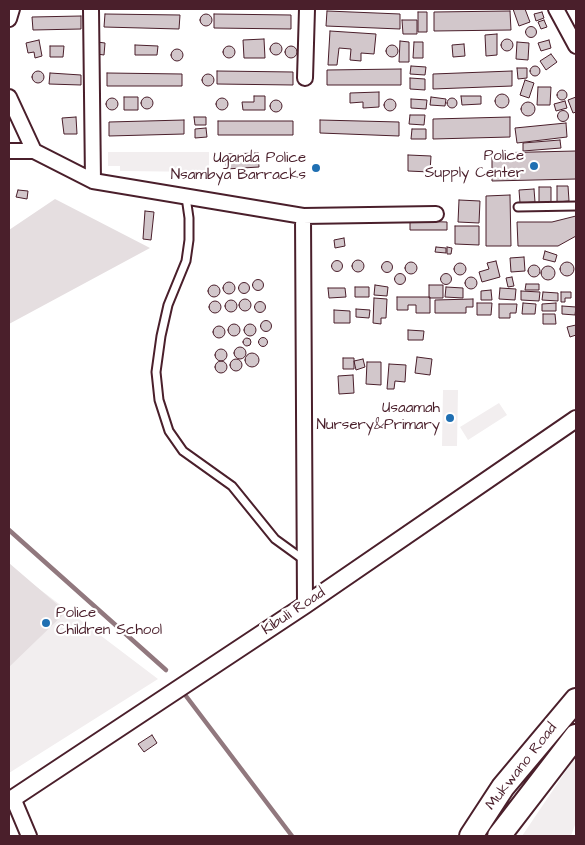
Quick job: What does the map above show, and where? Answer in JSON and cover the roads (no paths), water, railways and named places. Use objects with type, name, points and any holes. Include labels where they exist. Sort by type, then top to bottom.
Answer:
[{"type":"highway","name":"Mukwano Road","points":[[471,836],[503,787],[576,700]]},
{"type":"highway","points":[[499,836],[576,736]]},
{"type":"street","points":[[9,19],[12,9]]},
{"type":"street","points":[[91,9],[93,181]]},
{"type":"street","points":[[305,78],[306,9]]},
{"type":"street","points":[[556,9],[576,46]]},
{"type":"street","points":[[9,97],[34,151]]},
{"type":"street","points":[[9,151],[34,151],[93,181],[302,216],[436,214]]},
{"type":"street","points":[[302,216],[305,605]]},
{"type":"street","name":"Kibuli Road","points":[[11,800],[305,605],[576,419]]},
{"type":"street","points":[[11,800],[29,836]]},
{"type":"lane","points":[[186,197],[189,218],[189,240],[186,261],[168,305],[163,328],[156,372],[159,400],[170,431],[183,451],[232,486],[275,539],[305,561]]},
{"type":"lane","points":[[518,207],[576,206]]},
{"type":"waterway","points":[[9,530],[166,670]]},
{"type":"waterway","points":[[186,696],[292,836]]},
{"type":"place","name":"Police Supply Center","points":[[534,166]]},
{"type":"place","name":"Uganda Police Nsambya Barracks","points":[[316,168]]},
{"type":"place","name":"Usaamah Nursery&Primary","points":[[450,418]]},
{"type":"place","name":"Police Children School","points":[[46,623]]}]
